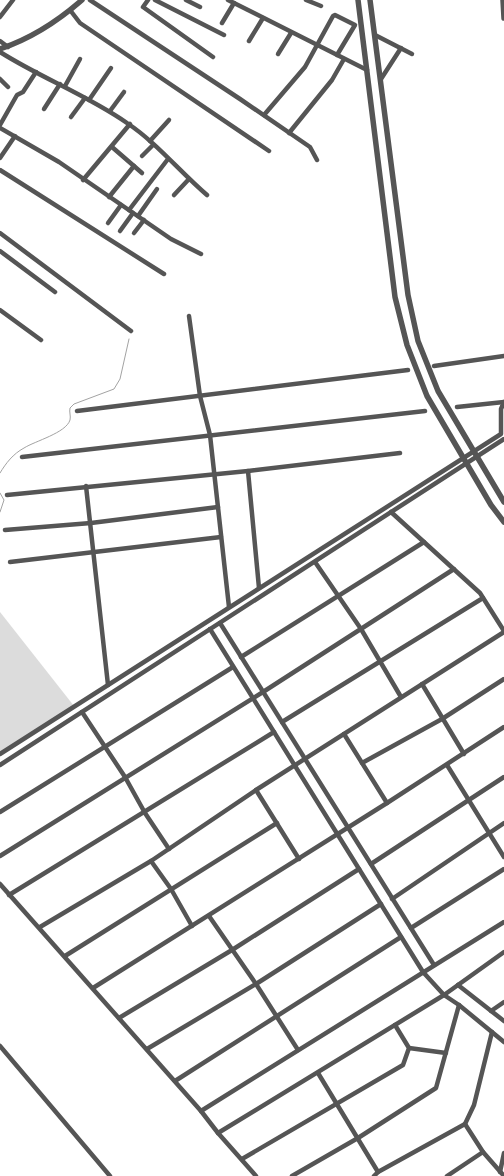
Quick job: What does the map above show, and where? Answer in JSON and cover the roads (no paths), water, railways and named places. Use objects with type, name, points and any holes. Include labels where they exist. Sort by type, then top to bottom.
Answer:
[{"type":"street","points":[[0,17],[13,0]]},
{"type":"street","points":[[0,51],[30,36],[82,0]]},
{"type":"street","points":[[90,0],[289,132],[310,147],[317,160]]},
{"type":"street","points":[[148,0],[143,7],[213,57]]},
{"type":"street","points":[[155,0],[224,35]]},
{"type":"street","points":[[186,0],[200,8]]},
{"type":"street","points":[[228,0],[367,70]]},
{"type":"street","points":[[306,0],[322,6]]},
{"type":"street","points":[[358,0],[395,297],[405,337],[427,396],[491,505],[504,522]]},
{"type":"street","points":[[370,0],[408,295],[418,341],[438,391],[504,502]]},
{"type":"street","points":[[503,0],[504,18]]},
{"type":"street","points":[[222,22],[234,3]]},
{"type":"street","points":[[70,10],[80,23],[269,151]]},
{"type":"street","points":[[264,115],[301,72],[334,16],[355,25],[337,55]]},
{"type":"street","points":[[250,41],[264,18]]},
{"type":"street","points":[[278,54],[291,33]]},
{"type":"street","points":[[375,35],[412,54]]},
{"type":"street","points":[[0,41],[8,47]]},
{"type":"street","points":[[363,44],[376,43]]},
{"type":"street","points":[[381,80],[401,48]]},
{"type":"street","points":[[0,51],[110,111],[130,124],[207,195]]},
{"type":"street","points":[[289,132],[332,80],[344,59]]},
{"type":"street","points":[[44,109],[80,60]]},
{"type":"street","points":[[71,117],[111,68]]},
{"type":"street","points":[[36,72],[23,92],[17,95],[0,127],[59,162],[171,239],[200,254]]},
{"type":"street","points":[[0,79],[8,87]]},
{"type":"street","points":[[110,111],[124,92]]},
{"type":"street","points":[[142,156],[169,120]]},
{"type":"street","points":[[83,180],[130,124]]},
{"type":"street","points":[[0,158],[15,136]]},
{"type":"street","points":[[112,147],[142,173]]},
{"type":"street","points":[[120,231],[168,158]]},
{"type":"street","points":[[109,197],[134,166]]},
{"type":"street","points":[[0,170],[164,274]]},
{"type":"street","points":[[174,195],[189,179]]},
{"type":"street","points":[[133,213],[157,189]]},
{"type":"street","points":[[108,223],[121,205]]},
{"type":"street","points":[[134,233],[144,220]]},
{"type":"street","points":[[0,233],[131,331]]},
{"type":"street","points":[[0,252],[55,292]]},
{"type":"street","points":[[0,310],[41,340]]},
{"type":"street","points":[[189,316],[200,396],[210,435],[229,607]]},
{"type":"street","points":[[434,366],[504,356]]},
{"type":"street","points":[[76,411],[408,370]]},
{"type":"street","points":[[457,407],[504,402],[501,409],[501,434],[475,454]]},
{"type":"street","points":[[22,457],[425,411]]},
{"type":"street","points":[[0,754],[259,588],[465,460],[504,439]]},
{"type":"street","points":[[7,495],[248,471],[400,453]]},
{"type":"street","points":[[0,765],[315,562],[465,460]]},
{"type":"street","points":[[248,471],[259,588]]},
{"type":"street","points":[[86,486],[108,685]]},
{"type":"street","points":[[5,530],[91,523],[218,507]]},
{"type":"street","points":[[40,927],[151,861],[256,790],[504,632],[480,593],[391,512]]},
{"type":"street","points":[[10,562],[221,537]]},
{"type":"street","points":[[241,656],[424,542]]},
{"type":"street","points":[[315,562],[361,629],[402,697]]},
{"type":"street","points":[[0,856],[252,697],[263,692],[454,569]]},
{"type":"street","points":[[282,722],[483,598]]},
{"type":"street","points":[[220,623],[434,965]]},
{"type":"street","points":[[210,629],[423,972],[444,995],[504,1042]]},
{"type":"street","points":[[0,812],[233,667]]},
{"type":"street","points":[[362,764],[442,719],[504,679]]},
{"type":"street","points":[[422,684],[464,754]]},
{"type":"street","points":[[82,712],[169,849]]},
{"type":"street","points":[[93,988],[337,835],[504,727]]},
{"type":"street","points":[[9,895],[274,732]]},
{"type":"street","points":[[344,734],[387,803]]},
{"type":"street","points":[[447,764],[504,857]]},
{"type":"street","points":[[371,864],[504,777]]},
{"type":"street","points":[[256,790],[299,859]]},
{"type":"street","points":[[65,956],[277,823]]},
{"type":"street","points":[[392,899],[504,823]]},
{"type":"street","points":[[151,861],[171,889],[192,926]]},
{"type":"street","points":[[120,1018],[232,950],[358,869]]},
{"type":"street","points":[[411,928],[504,869]]},
{"type":"street","points":[[0,884],[120,1018],[256,1176]]},
{"type":"street","points":[[147,1049],[256,984],[380,904]]},
{"type":"street","points":[[209,916],[256,984],[298,1050]]},
{"type":"street","points":[[201,1111],[504,922]]},
{"type":"street","points":[[175,1081],[401,937]]},
{"type":"street","points":[[218,1133],[444,995],[504,952]]},
{"type":"street","points":[[458,985],[504,1021]]},
{"type":"street","points":[[492,1011],[504,1002]]},
{"type":"street","points":[[292,1176],[358,1138],[436,1088],[459,1005]]},
{"type":"street","points":[[395,1025],[409,1048]]},
{"type":"street","points":[[318,1073],[358,1138],[376,1174],[465,1124],[474,1105],[492,1032]]},
{"type":"street","points":[[0,1046],[110,1176]]},
{"type":"street","points":[[409,1048],[446,1053]]},
{"type":"street","points":[[242,1159],[403,1065],[409,1048]]},
{"type":"street","points":[[465,1124],[502,1174]]},
{"type":"street","points":[[447,1176],[484,1152]]},
{"type":"street","points":[[502,1174],[504,1153]]},
{"type":"waterway","points":[[0,473],[10,459],[20,450],[63,429],[70,420],[70,408],[74,404],[114,389],[120,379],[129,339]]},
{"type":"waterway","points":[[0,493],[4,500],[0,512]]}]
